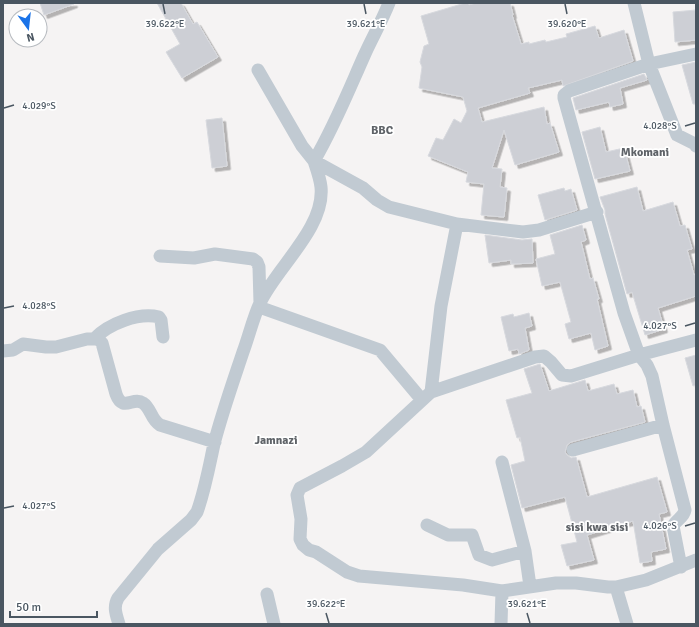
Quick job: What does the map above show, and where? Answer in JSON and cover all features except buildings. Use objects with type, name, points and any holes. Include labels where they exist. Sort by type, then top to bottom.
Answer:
[{"type":"street","points":[[119,624],[114,608],[118,598],[158,549],[192,520],[197,512],[215,442],[259,305],[278,275],[306,237],[319,207],[321,188],[314,161],[346,99],[389,3]]},
{"type":"street","points":[[634,3],[649,64],[677,135],[695,144],[696,146]]},
{"type":"street","points":[[681,567],[673,526],[677,520],[685,514],[685,510],[652,376],[647,365],[639,355],[624,313],[564,95],[569,91],[649,64],[696,54]]},
{"type":"street","points":[[258,70],[302,146],[314,161],[363,188],[377,200],[389,207],[456,224],[523,232],[539,230],[597,212]]},
{"type":"street","points":[[426,396],[456,224]]},
{"type":"street","points":[[160,256],[194,258],[215,254],[253,259],[257,262],[259,267],[259,305]]},
{"type":"street","points":[[259,305],[380,350],[426,396]]},
{"type":"street","points":[[3,351],[13,350],[23,344],[56,347],[95,338],[108,328],[126,320],[148,316],[159,317],[161,320],[163,337]]},
{"type":"street","points":[[95,338],[102,343],[116,394],[120,402],[143,403],[149,410],[154,420],[160,425],[215,442]]},
{"type":"street","points":[[696,340],[639,355],[571,376],[562,375],[544,356],[535,357],[426,396],[366,452],[300,488],[297,495],[301,519],[300,539],[303,545],[347,572],[359,576],[502,590],[556,583],[616,587],[646,580],[696,560]]},
{"type":"street","points":[[573,450],[663,425]]},
{"type":"street","points":[[502,462],[525,551],[530,586]]},
{"type":"street","points":[[427,525],[448,535],[472,534],[479,555],[492,560],[525,551]]},
{"type":"street","points":[[616,587],[627,624]]},
{"type":"street","points":[[501,624],[502,590]]},
{"type":"street","points":[[267,594],[274,624]]},
{"type":"district","name":"BBC","points":[[382,130]]},
{"type":"district","name":"Mkomani","points":[[645,152]]},
{"type":"district","name":"Jamnazi","points":[[276,440]]},
{"type":"district","name":"sisi kwa sisi","points":[[597,527]]}]
